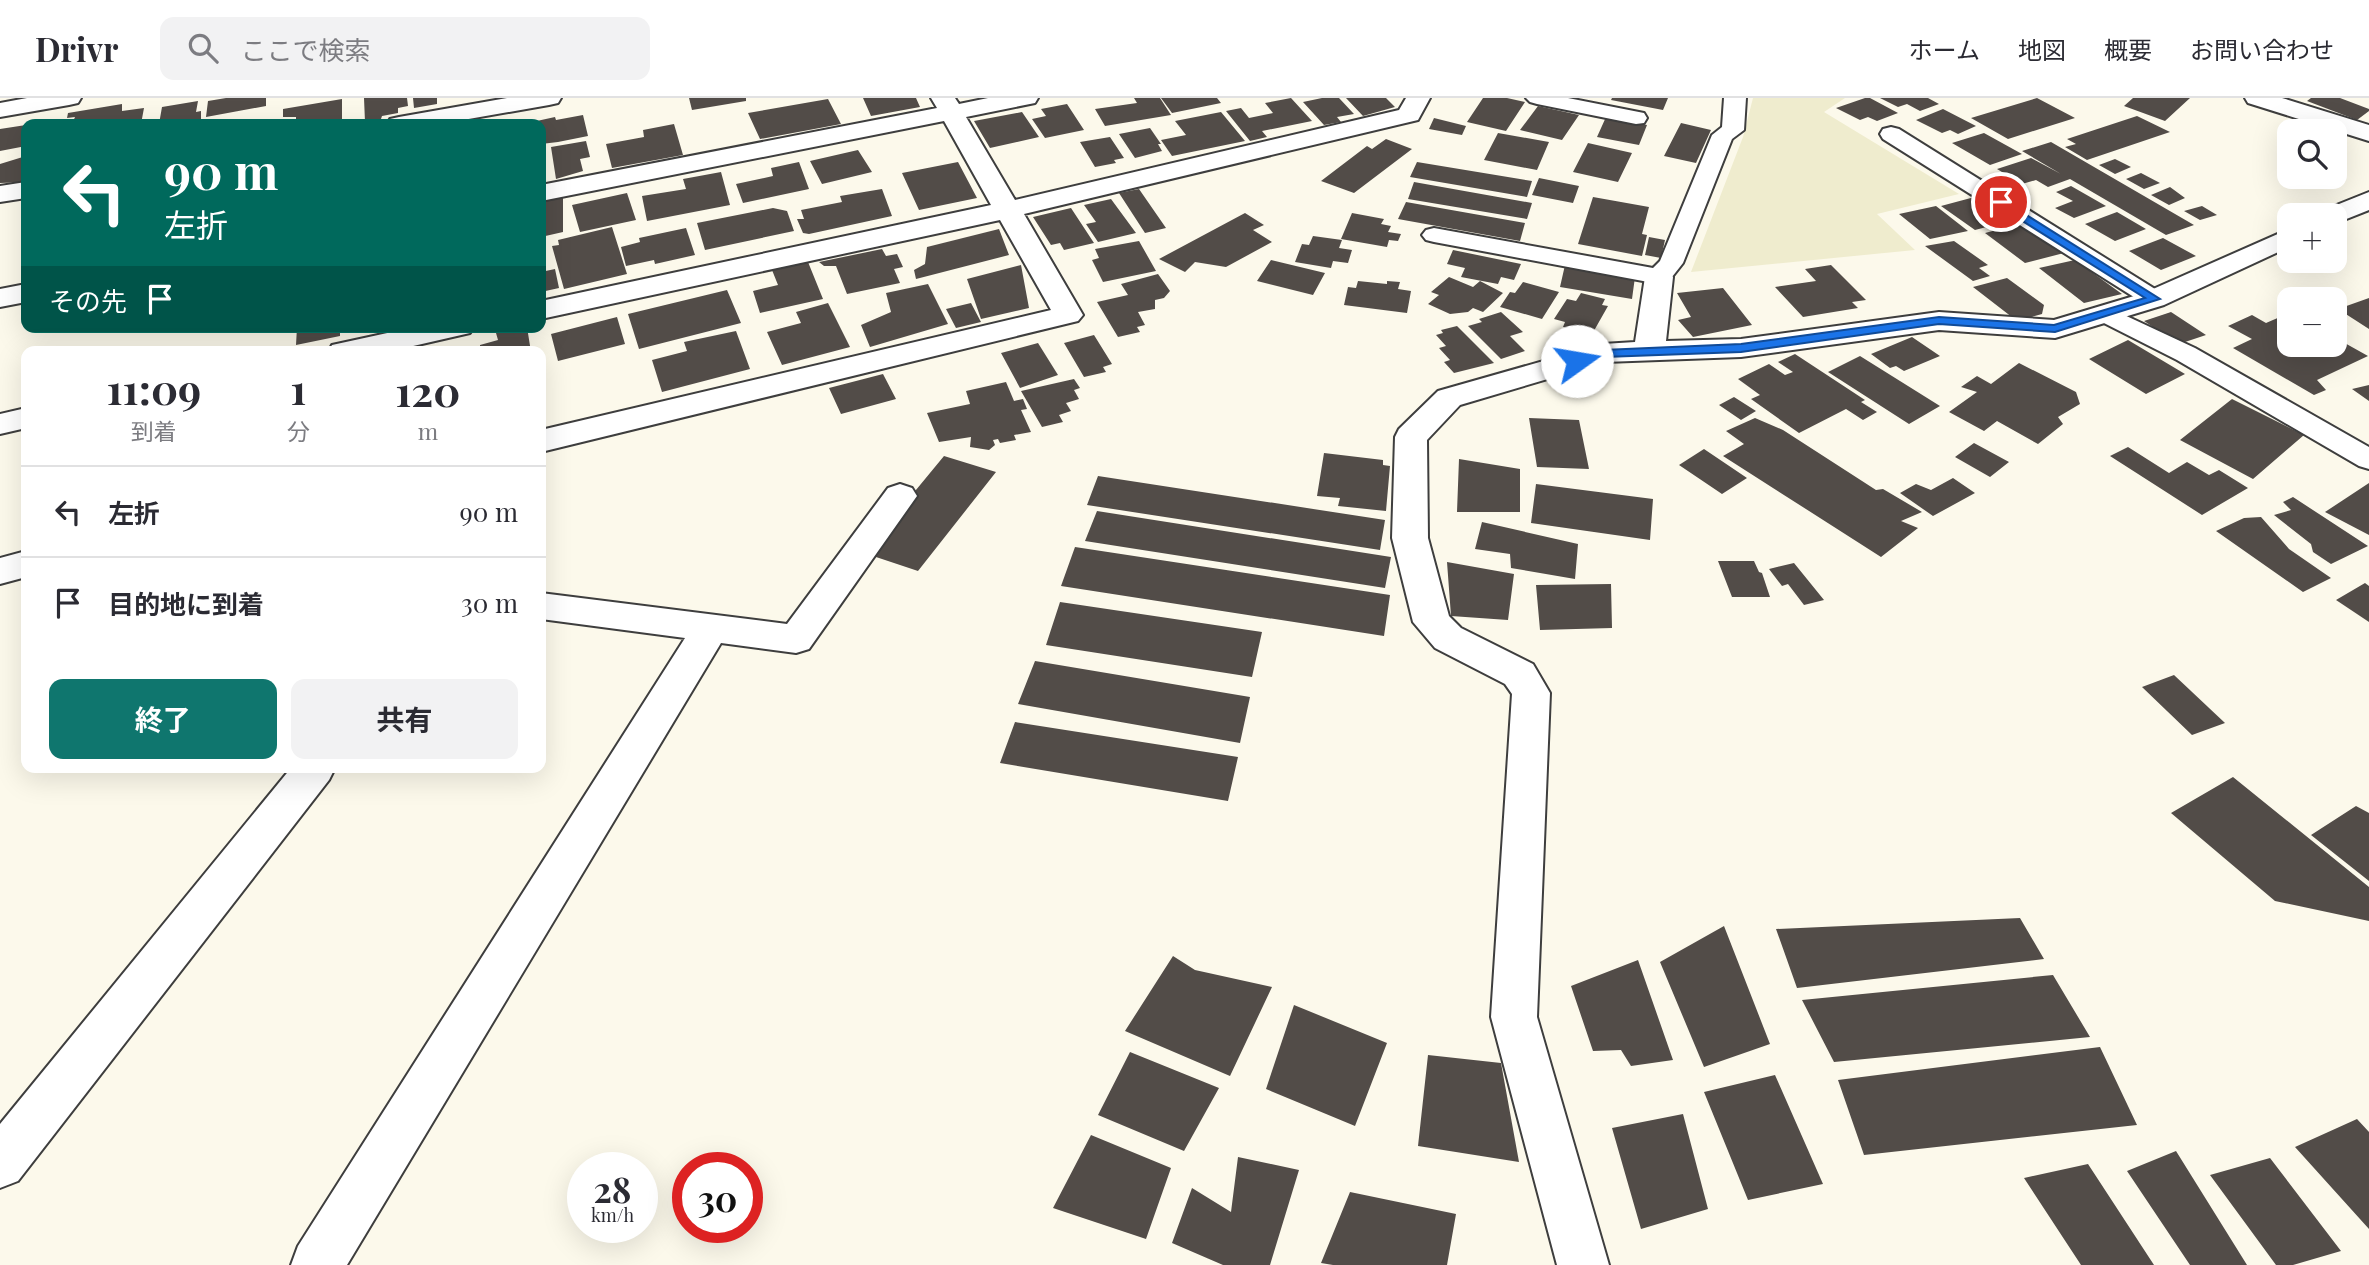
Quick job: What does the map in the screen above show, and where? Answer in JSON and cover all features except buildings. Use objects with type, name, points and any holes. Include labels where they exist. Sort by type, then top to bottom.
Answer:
[{"type":"street","points":[[0,110],[69,98]]},
{"type":"street","points":[[429,119],[549,98]]},
{"type":"street","points":[[546,192],[947,105],[1026,98]]},
{"type":"street","points":[[546,309],[1008,210],[1409,115],[1418,98]]},
{"type":"street","points":[[2260,98],[2369,132]]},
{"type":"street","points":[[546,440],[1068,315],[947,105]]},
{"type":"street","points":[[0,194],[21,191]]},
{"type":"street","points":[[2347,210],[2369,200]]},
{"type":"street","points":[[1583,1265],[1514,1017],[1531,693],[1519,674],[1448,638],[1432,622],[1410,538],[1411,437],[1449,398],[1603,354],[1741,348],[1939,321],[2055,329],[2154,299],[2277,243]]},
{"type":"street","points":[[1649,352],[1659,277]]},
{"type":"street","points":[[0,298],[21,294]]},
{"type":"street","points":[[370,346],[431,333]]},
{"type":"street","points":[[0,424],[21,419]]},
{"type":"street","points":[[546,607],[796,639],[900,496]]},
{"type":"street","points":[[0,571],[21,566]]},
{"type":"street","points":[[317,1265],[709,629]]},
{"type":"street","points":[[0,1163],[311,773]]},
{"type":"lane","points":[[1537,98],[1636,118]]},
{"type":"lane","points":[[1434,235],[1659,277],[1671,263],[1723,135],[1733,130],[1735,98]]},
{"type":"lane","points":[[1891,134],[2154,299]]},
{"type":"lane","points":[[2105,314],[2186,354],[2369,459]]},
{"type":"shaded area","points":[[1753,98],[1845,98],[1824,112],[1959,194],[1877,214],[1915,250],[1691,272],[1743,137]]},
{"type":"route","points":[[1577,361],[1603,354],[1741,348],[1939,321],[2055,329],[2154,299],[2001,202]]}]
